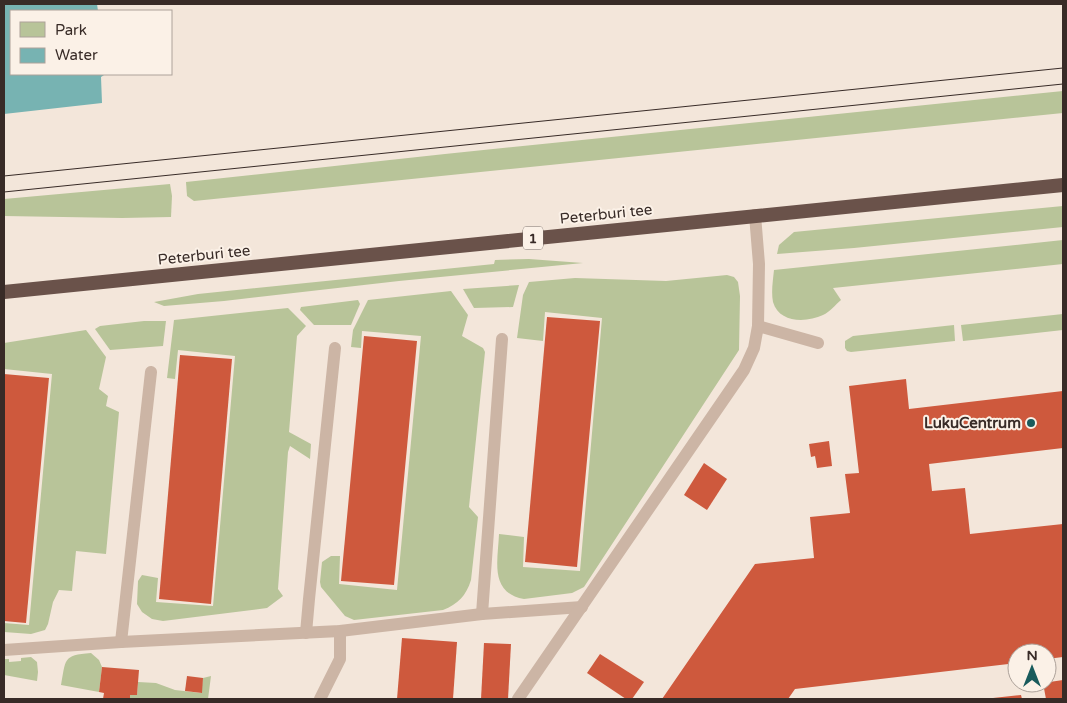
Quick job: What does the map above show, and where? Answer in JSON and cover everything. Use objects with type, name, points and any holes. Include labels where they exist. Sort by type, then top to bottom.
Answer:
[{"type":"highway","name":"Peterburi tee","points":[[4,292],[1063,185]]},
{"type":"lane","points":[[518,699],[744,370],[754,348],[758,326],[759,264],[755,215]]},
{"type":"lane","points":[[758,326],[818,343]]},
{"type":"lane","points":[[482,614],[502,339]]},
{"type":"lane","points":[[306,633],[335,348]]},
{"type":"lane","points":[[121,642],[151,372]]},
{"type":"lane","points":[[4,650],[340,631],[482,614],[582,607]]},
{"type":"lane","points":[[320,699],[340,659],[340,631]]},
{"type":"green space","points":[[1063,91],[1063,113],[194,201],[187,196],[186,182]]},
{"type":"green space","points":[[170,184],[172,196],[171,217],[4,216],[4,199]]},
{"type":"green space","points":[[1063,206],[1063,227],[777,254],[779,245],[794,232]]},
{"type":"green space","points":[[1063,240],[1063,264],[833,288],[841,300],[826,314],[816,318],[801,320],[787,317],[776,309],[773,302],[774,270]]},
{"type":"green space","points":[[529,259],[583,263],[224,301],[164,306],[154,302],[198,294],[494,264],[495,260]]},
{"type":"green space","points":[[727,275],[734,277],[738,282],[740,296],[739,350],[584,587],[572,593],[524,599],[513,596],[500,583],[497,564],[499,534],[524,537],[523,567],[580,571],[602,318],[545,312],[543,341],[517,338],[523,295],[529,282],[575,278],[666,281]]},
{"type":"green space","points":[[519,285],[513,307],[474,308],[463,289]]},
{"type":"green space","points":[[451,291],[468,315],[462,336],[483,348],[485,352],[469,507],[478,517],[471,580],[467,591],[461,599],[443,610],[354,620],[345,616],[321,587],[322,562],[331,556],[340,556],[339,584],[397,590],[421,336],[362,331],[361,348],[351,347],[353,330],[368,300]]},
{"type":"green space","points":[[358,300],[360,304],[351,325],[314,325],[300,310],[301,307]]},
{"type":"green space","points":[[288,308],[306,326],[297,336],[289,432],[311,444],[310,459],[290,446],[288,452],[278,589],[283,596],[267,608],[163,621],[152,619],[142,612],[137,604],[138,581],[142,575],[158,578],[156,602],[213,606],[235,356],[178,350],[175,379],[167,378],[174,320]]},
{"type":"green space","points":[[1063,314],[1063,330],[963,341],[961,325]]},
{"type":"green space","points":[[144,321],[166,321],[163,346],[110,350],[95,329],[100,326]]},
{"type":"green space","points":[[954,325],[955,341],[851,352],[845,348],[845,341],[853,336]]},
{"type":"green space","points":[[86,330],[106,357],[99,389],[108,396],[106,406],[119,412],[106,554],[76,551],[72,591],[59,590],[53,602],[45,630],[31,634],[4,632],[4,623],[29,625],[52,374],[4,369],[4,343]]},
{"type":"green space","points":[[91,653],[99,660],[102,667],[99,692],[61,685],[67,660],[75,655]]},
{"type":"green space","points":[[31,657],[37,662],[37,681],[4,675],[4,659],[9,659],[9,662],[21,661],[21,658]]},
{"type":"green space","points":[[211,676],[208,699],[130,699],[130,695],[137,695],[138,682],[156,683],[175,690],[201,693],[203,678]]},
{"type":"water","points":[[4,4],[97,4],[98,10],[10,10],[10,75],[104,75],[101,77],[102,103],[4,114]]},
{"type":"building","points":[[547,317],[600,321],[577,567],[525,562]]},
{"type":"building","points":[[364,336],[417,341],[394,585],[341,581]]},
{"type":"building","points":[[180,355],[232,359],[211,604],[159,599]]},
{"type":"building","points":[[4,374],[49,378],[26,623],[4,621]]},
{"type":"building","points":[[906,379],[909,409],[1063,391],[1063,448],[929,464],[932,491],[965,488],[970,534],[1063,524],[1063,657],[1057,658],[1057,643],[1007,643],[1007,664],[795,689],[788,699],[662,699],[755,564],[814,558],[810,517],[850,513],[845,474],[859,473],[849,386]]},
{"type":"building","points":[[829,441],[832,466],[817,468],[815,456],[811,457],[809,444]]},
{"type":"building","points":[[704,463],[727,479],[707,510],[684,495]]},
{"type":"building","points":[[402,638],[457,642],[453,699],[397,699]]},
{"type":"building","points":[[484,643],[511,644],[508,699],[481,699]]},
{"type":"building","points":[[600,654],[644,682],[632,699],[626,699],[587,673]]},
{"type":"building","points":[[102,667],[139,670],[137,695],[130,695],[130,699],[103,699],[104,693],[99,692]]},
{"type":"building","points":[[187,676],[203,678],[202,693],[185,691]]},
{"type":"building","points":[[1063,680],[1063,699],[1046,699],[1045,693],[1057,693],[1057,681]]},
{"type":"building","points":[[1021,695],[1022,699],[993,699],[993,698]]},
{"type":"tram line","points":[[4,176],[1063,68]]},
{"type":"tram line","points":[[4,192],[1063,84]]},
{"type":"place","name":"LukuCentrum","points":[[1031,423]]}]
